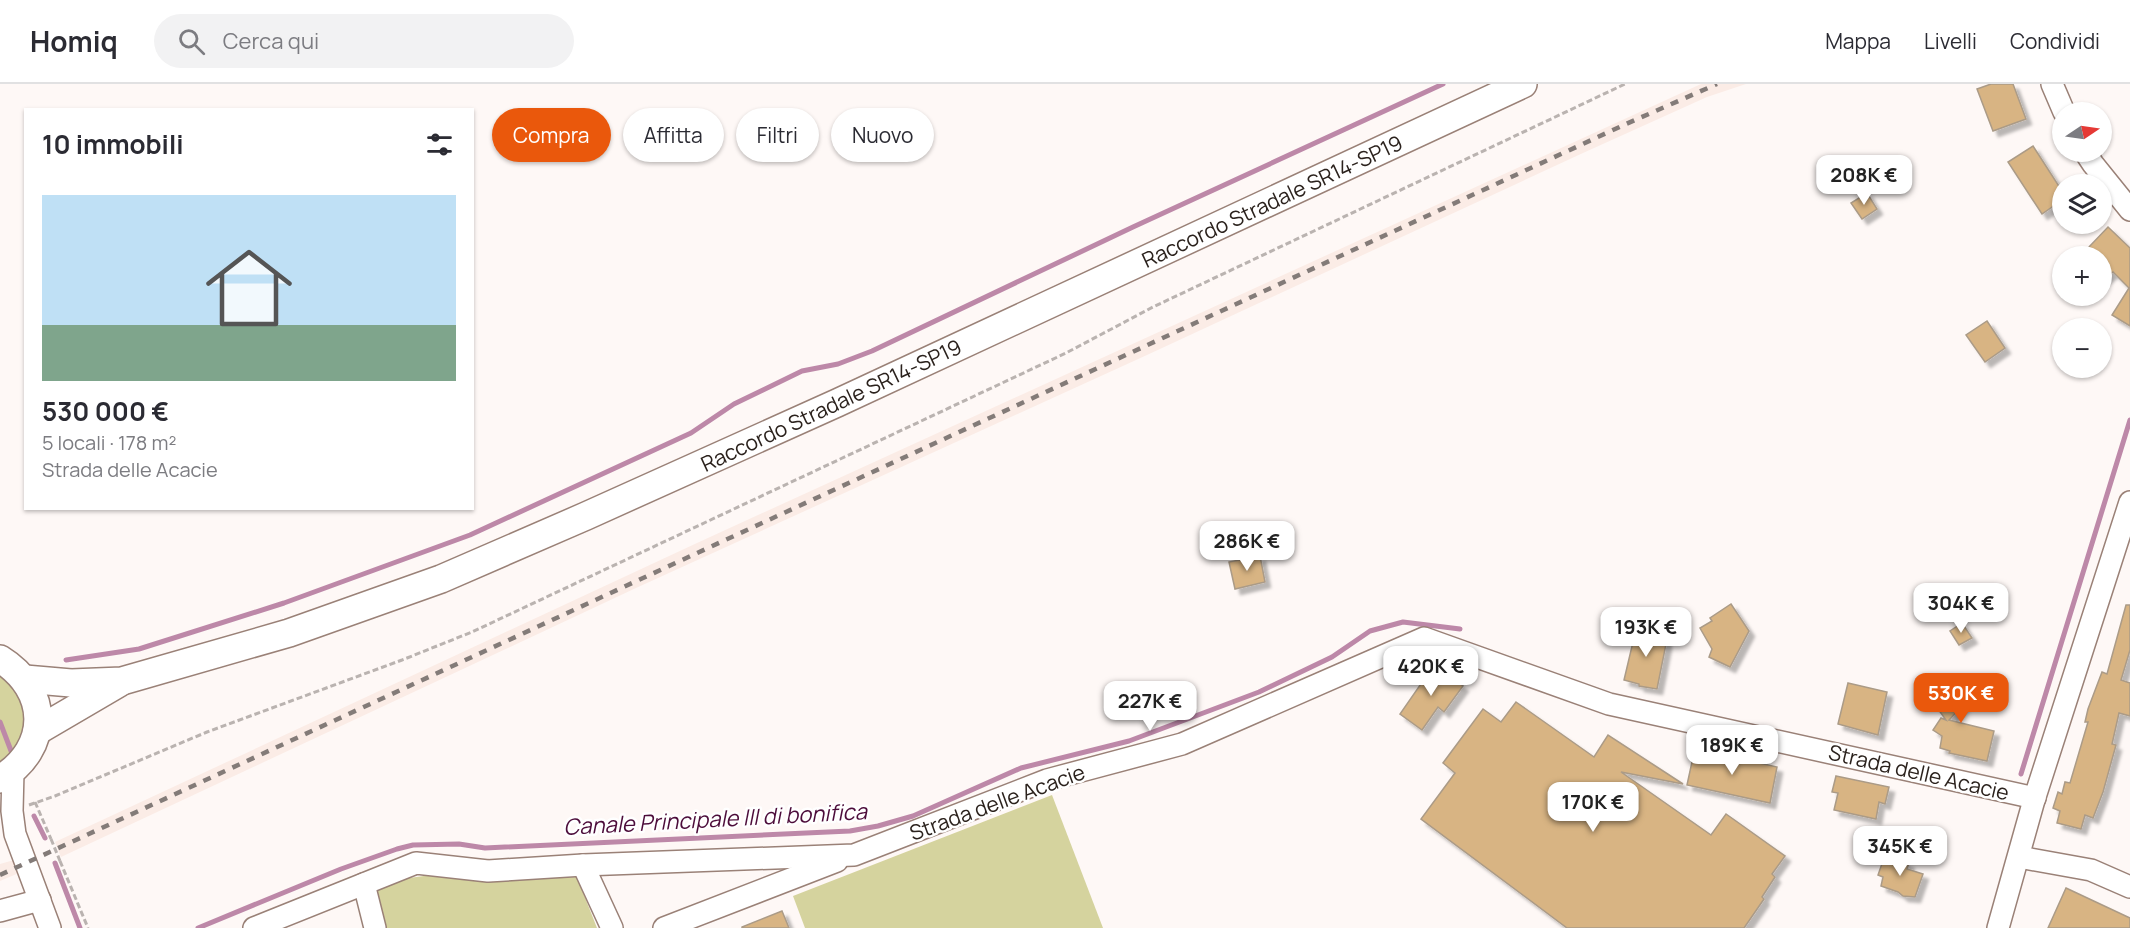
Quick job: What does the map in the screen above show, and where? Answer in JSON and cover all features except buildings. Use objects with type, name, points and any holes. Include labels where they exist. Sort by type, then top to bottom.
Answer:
[{"type":"main road","name":"Raccordo Stradale SR14-SP19","points":[[25,679],[71,683],[122,681],[290,633],[441,579],[837,403],[1523,84]]},
{"type":"main road","points":[[0,659],[25,679],[34,695],[38,713],[33,746],[24,759],[7,775]]},
{"type":"main road","name":"Raccordo Stradale SR14-SP19","points":[[37,731],[122,681]]},
{"type":"street","points":[[2052,84],[2060,102]]},
{"type":"street","points":[[2092,162],[2130,210]]},
{"type":"street","points":[[1998,928],[2035,798],[2130,502]]},
{"type":"street","name":"Strada delle Acacie","points":[[254,928],[416,863],[488,871],[583,865],[854,855],[1047,780],[1182,744],[1424,638],[1609,704],[2035,798]]},
{"type":"street","points":[[7,775],[15,834],[50,928]]},
{"type":"street","points":[[0,814],[15,834]]},
{"type":"street","points":[[664,928],[854,855]]},
{"type":"street","points":[[2019,857],[2091,870],[2130,887]]},
{"type":"street","points":[[583,865],[612,928]]},
{"type":"street","points":[[364,884],[375,928]]},
{"type":"street","points":[[0,911],[40,900]]},
{"type":"path","points":[[21,808],[207,732],[472,632],[1055,358],[1153,307],[1625,84]]},
{"type":"path","points":[[35,802],[88,928]]},
{"type":"shaded area","points":[[1701,84],[1746,84],[1707,97],[1583,153],[636,588],[61,857],[55,842],[697,543]]},
{"type":"shaded area","points":[[0,672],[20,693],[26,721],[20,742],[0,765]]},
{"type":"shaded area","points":[[1052,795],[1103,928],[805,928],[793,896]]},
{"type":"shaded area","points":[[14,860],[19,873],[0,881],[0,864]]},
{"type":"shaded area","points":[[431,875],[503,880],[577,877],[597,928],[386,928],[375,889],[409,878]]},
{"type":"waterway","points":[[66,660],[139,649],[284,603],[470,535],[691,433],[734,404],[802,371],[838,364],[872,351],[1443,84]]},
{"type":"waterway","points":[[2021,774],[2130,420]]},
{"type":"waterway","name":"Canale Principale III di bonifica","points":[[198,928],[341,869],[413,845],[459,844],[485,848],[850,831],[878,826],[913,816],[1021,768],[1129,741],[1259,692],[1332,657],[1370,631],[1403,622],[1460,629]]},
{"type":"waterway","name":"Canale Principale III di bonifica","points":[[0,722],[13,756]]},
{"type":"waterway","name":"Canale Principale III di bonifica","points":[[34,816],[45,838]]},
{"type":"waterway","name":"Canale Principale III di bonifica","points":[[55,863],[80,928]]},
{"type":"railway","points":[[0,875],[1717,84]]}]
